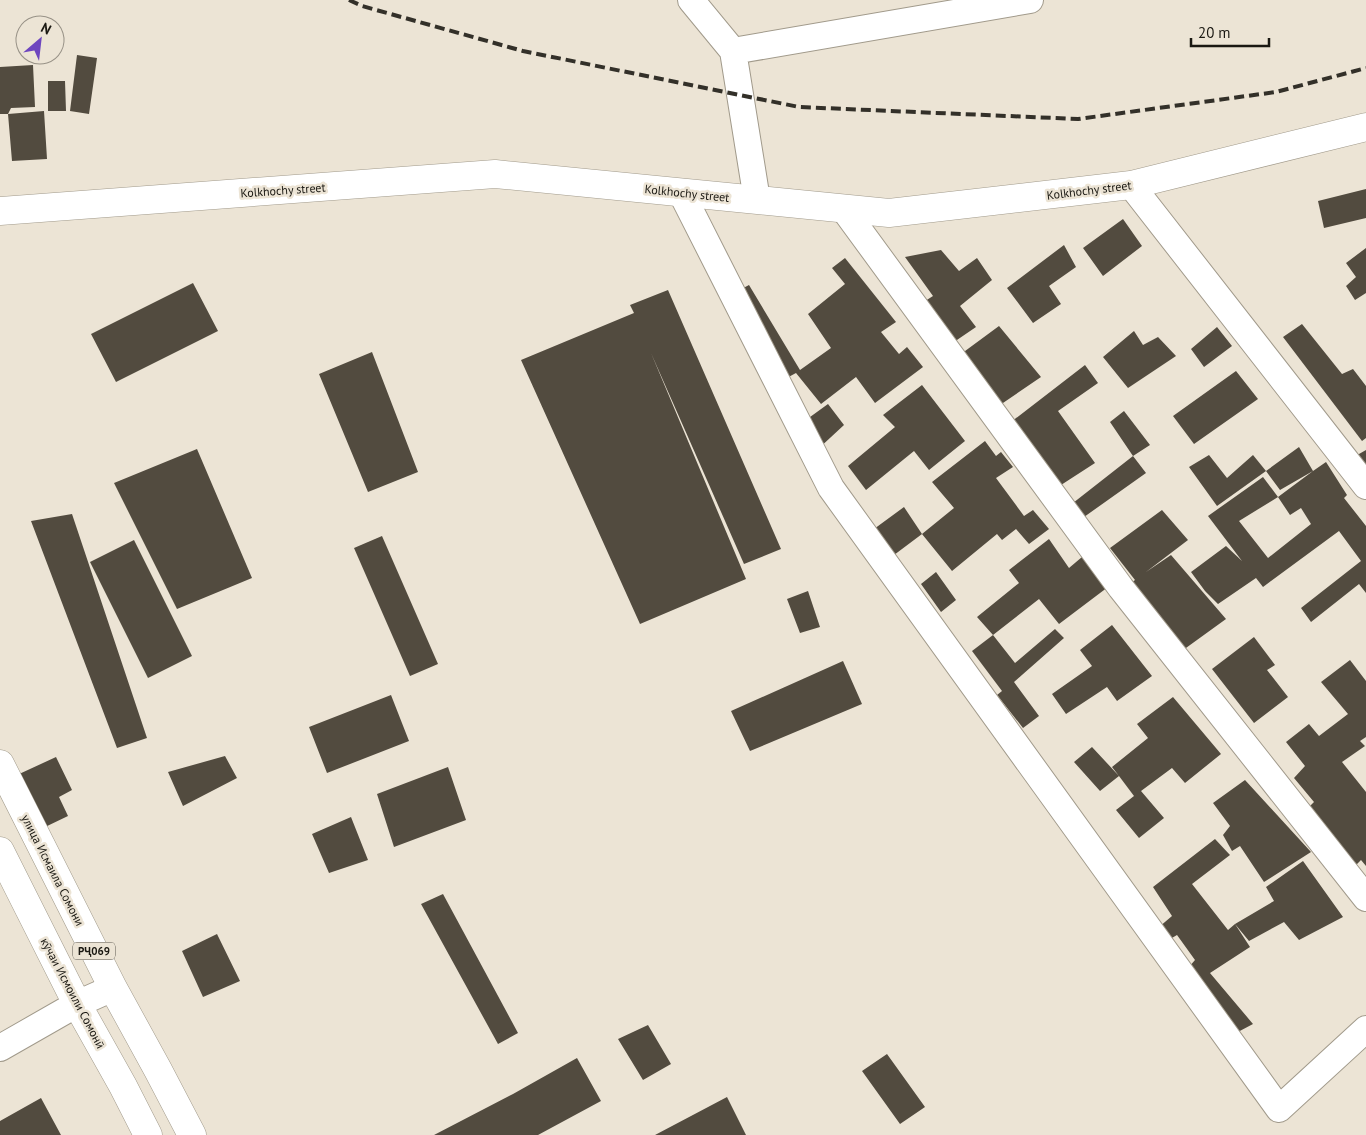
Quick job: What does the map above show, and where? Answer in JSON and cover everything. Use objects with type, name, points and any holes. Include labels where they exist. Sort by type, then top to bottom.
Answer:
[{"type":"main road","name":"Kolkhochy street","points":[[0,211],[495,174],[889,213],[1131,185],[1366,128]]},
{"type":"main road","name":"улица Исмаила Сомони","points":[[0,764],[112,988],[192,1135]]},
{"type":"main road","name":"кӯчаи Исмоили Сомонӣ","points":[[0,851],[77,1004],[148,1135]]},
{"type":"street","points":[[691,0],[733,51],[757,200]]},
{"type":"street","points":[[733,51],[1030,0]]},
{"type":"street","points":[[1131,185],[1366,486]]},
{"type":"street","points":[[681,192],[831,488],[1279,1109],[1366,1029]]},
{"type":"street","points":[[843,208],[1121,588],[1366,898]]},
{"type":"street","points":[[0,1048],[77,1004],[112,988]]},
{"type":"building","points":[[77,55],[97,58],[89,114],[70,111]]},
{"type":"building","points":[[33,65],[35,107],[11,108],[8,114],[0,114],[0,67]]},
{"type":"building","points":[[48,81],[65,81],[66,111],[48,111]]},
{"type":"building","points":[[44,111],[47,159],[12,161],[8,114]]},
{"type":"building","points":[[1366,189],[1366,218],[1324,228],[1318,201]]},
{"type":"building","points":[[1123,219],[1142,246],[1103,276],[1083,248]]},
{"type":"building","points":[[1064,245],[1076,267],[1049,286],[1061,304],[1033,323],[1007,288]]},
{"type":"building","points":[[1366,248],[1366,293],[1355,300],[1346,286],[1356,277],[1346,263]]},
{"type":"building","points":[[941,250],[959,271],[977,258],[992,280],[960,306],[976,327],[954,342],[922,303],[933,296],[905,257]]},
{"type":"building","points":[[845,258],[896,322],[881,332],[899,354],[907,347],[923,367],[875,403],[856,377],[821,404],[796,373],[781,381],[732,294],[749,285],[800,370],[831,348],[808,314],[845,284],[832,268]]},
{"type":"building","points":[[193,283],[218,331],[116,382],[91,334]]},
{"type":"building","points":[[668,290],[781,549],[744,564],[651,353],[746,579],[640,624],[521,360],[634,313],[630,305]]},
{"type":"building","points":[[1302,324],[1342,374],[1353,369],[1366,386],[1366,438],[1362,441],[1283,337]]},
{"type":"building","points":[[999,326],[1041,377],[1000,405],[961,354]]},
{"type":"building","points":[[1217,327],[1232,346],[1204,367],[1191,349]]},
{"type":"building","points":[[1134,331],[1143,345],[1158,337],[1176,356],[1128,388],[1103,357]]},
{"type":"building","points":[[372,352],[418,472],[368,492],[319,374]]},
{"type":"building","points":[[1085,365],[1098,383],[1058,411],[1095,463],[1061,485],[1011,422]]},
{"type":"building","points":[[1236,371],[1258,399],[1194,444],[1173,416]]},
{"type":"building","points":[[922,385],[965,441],[929,470],[914,451],[866,490],[848,466],[895,427],[883,415]]},
{"type":"building","points":[[828,404],[844,425],[817,450],[799,425]]},
{"type":"building","points":[[1124,411],[1150,445],[1133,456],[1110,422]]},
{"type":"building","points":[[985,441],[996,456],[1001,452],[1013,467],[996,478],[1024,516],[1033,510],[1049,529],[1029,544],[1016,529],[1002,540],[997,534],[952,571],[922,534],[954,508],[932,482]]},
{"type":"building","points":[[1299,447],[1313,471],[1280,490],[1266,471]]},
{"type":"building","points":[[197,449],[252,578],[177,609],[114,483]]},
{"type":"building","points":[[1366,450],[1366,476],[1352,458]]},
{"type":"building","points":[[1209,455],[1227,478],[1253,455],[1266,471],[1217,506],[1189,467]]},
{"type":"building","points":[[1133,456],[1146,473],[1084,517],[1073,503]]},
{"type":"building","points":[[1326,462],[1347,495],[1344,498],[1366,526],[1366,593],[1359,584],[1311,622],[1301,608],[1361,561],[1339,531],[1263,587],[1256,578],[1218,604],[1205,591],[1191,572],[1226,546],[1242,561],[1208,516],[1263,477],[1278,497]],"holes":[[[1278,497],[1290,515],[1301,508],[1311,524],[1268,558],[1239,521]]]},
{"type":"building","points":[[904,507],[922,534],[894,555],[874,529]]},
{"type":"building","points":[[1162,510],[1188,540],[1146,572],[1171,555],[1226,619],[1179,653],[1126,587],[1135,580],[1110,548]]},
{"type":"building","points":[[72,514],[147,738],[117,748],[31,521]]},
{"type":"building","points":[[382,536],[438,664],[410,676],[354,548]]},
{"type":"building","points":[[1049,539],[1069,568],[1082,557],[1108,587],[1059,624],[1039,599],[993,635],[977,617],[1019,583],[1009,570]]},
{"type":"building","points":[[134,540],[192,656],[148,678],[90,562]]},
{"type":"building","points":[[936,572],[956,600],[941,612],[921,584]]},
{"type":"building","points":[[808,591],[820,627],[800,633],[787,599]]},
{"type":"building","points":[[1112,625],[1152,676],[1117,701],[1107,687],[1066,714],[1052,694],[1092,666],[1080,650]]},
{"type":"building","points":[[1055,629],[1064,638],[1014,682],[1039,716],[1023,728],[997,695],[1002,691],[972,651],[993,635],[1015,663]]},
{"type":"building","points":[[1254,637],[1275,665],[1267,670],[1288,697],[1254,723],[1212,669]]},
{"type":"building","points":[[1350,660],[1366,681],[1366,737],[1360,741],[1365,746],[1342,762],[1366,792],[1366,866],[1361,860],[1354,867],[1306,810],[1314,802],[1294,778],[1305,766],[1286,742],[1309,724],[1319,736],[1348,714],[1321,682]]},
{"type":"building","points":[[843,661],[862,704],[750,751],[731,711]]},
{"type":"building","points":[[391,695],[409,741],[327,773],[309,727]]},
{"type":"building","points":[[1173,697],[1221,754],[1185,783],[1172,768],[1141,791],[1164,818],[1139,838],[1116,810],[1134,796],[1112,767],[1148,738],[1137,724]]},
{"type":"building","points":[[1092,747],[1119,776],[1100,791],[1074,762]]},
{"type":"building","points":[[225,756],[237,778],[183,806],[168,772]]},
{"type":"building","points":[[56,757],[72,790],[59,797],[68,816],[43,828],[17,775]]},
{"type":"building","points":[[448,767],[466,820],[394,847],[377,794]]},
{"type":"building","points":[[1245,780],[1311,852],[1264,882],[1240,846],[1232,851],[1223,835],[1230,826],[1213,803]]},
{"type":"building","points":[[351,817],[368,860],[329,873],[312,834]]},
{"type":"building","points":[[1215,839],[1230,855],[1192,884],[1228,930],[1235,924],[1250,947],[1210,973],[1253,1024],[1236,1033],[1182,975],[1195,960],[1177,935],[1160,945],[1152,933],[1172,916],[1153,887]]},
{"type":"building","points":[[1303,861],[1343,917],[1299,940],[1284,922],[1249,941],[1235,924],[1274,901],[1266,887]]},
{"type":"building","points":[[443,894],[518,1033],[498,1044],[421,904]]},
{"type":"building","points":[[217,934],[240,981],[203,997],[182,951]]},
{"type":"building","points":[[648,1025],[671,1064],[643,1080],[618,1039]]},
{"type":"building","points":[[887,1054],[925,1107],[900,1124],[862,1071]]},
{"type":"building","points":[[577,1058],[601,1101],[538,1135],[434,1135],[513,1094]]},
{"type":"building","points":[[727,1097],[746,1135],[655,1135]]},
{"type":"building","points":[[41,1098],[61,1135],[0,1135],[0,1121]]},
{"type":"railway","points":[[349,0],[362,6],[523,51],[799,107],[1078,119],[1276,92],[1366,68]]}]
